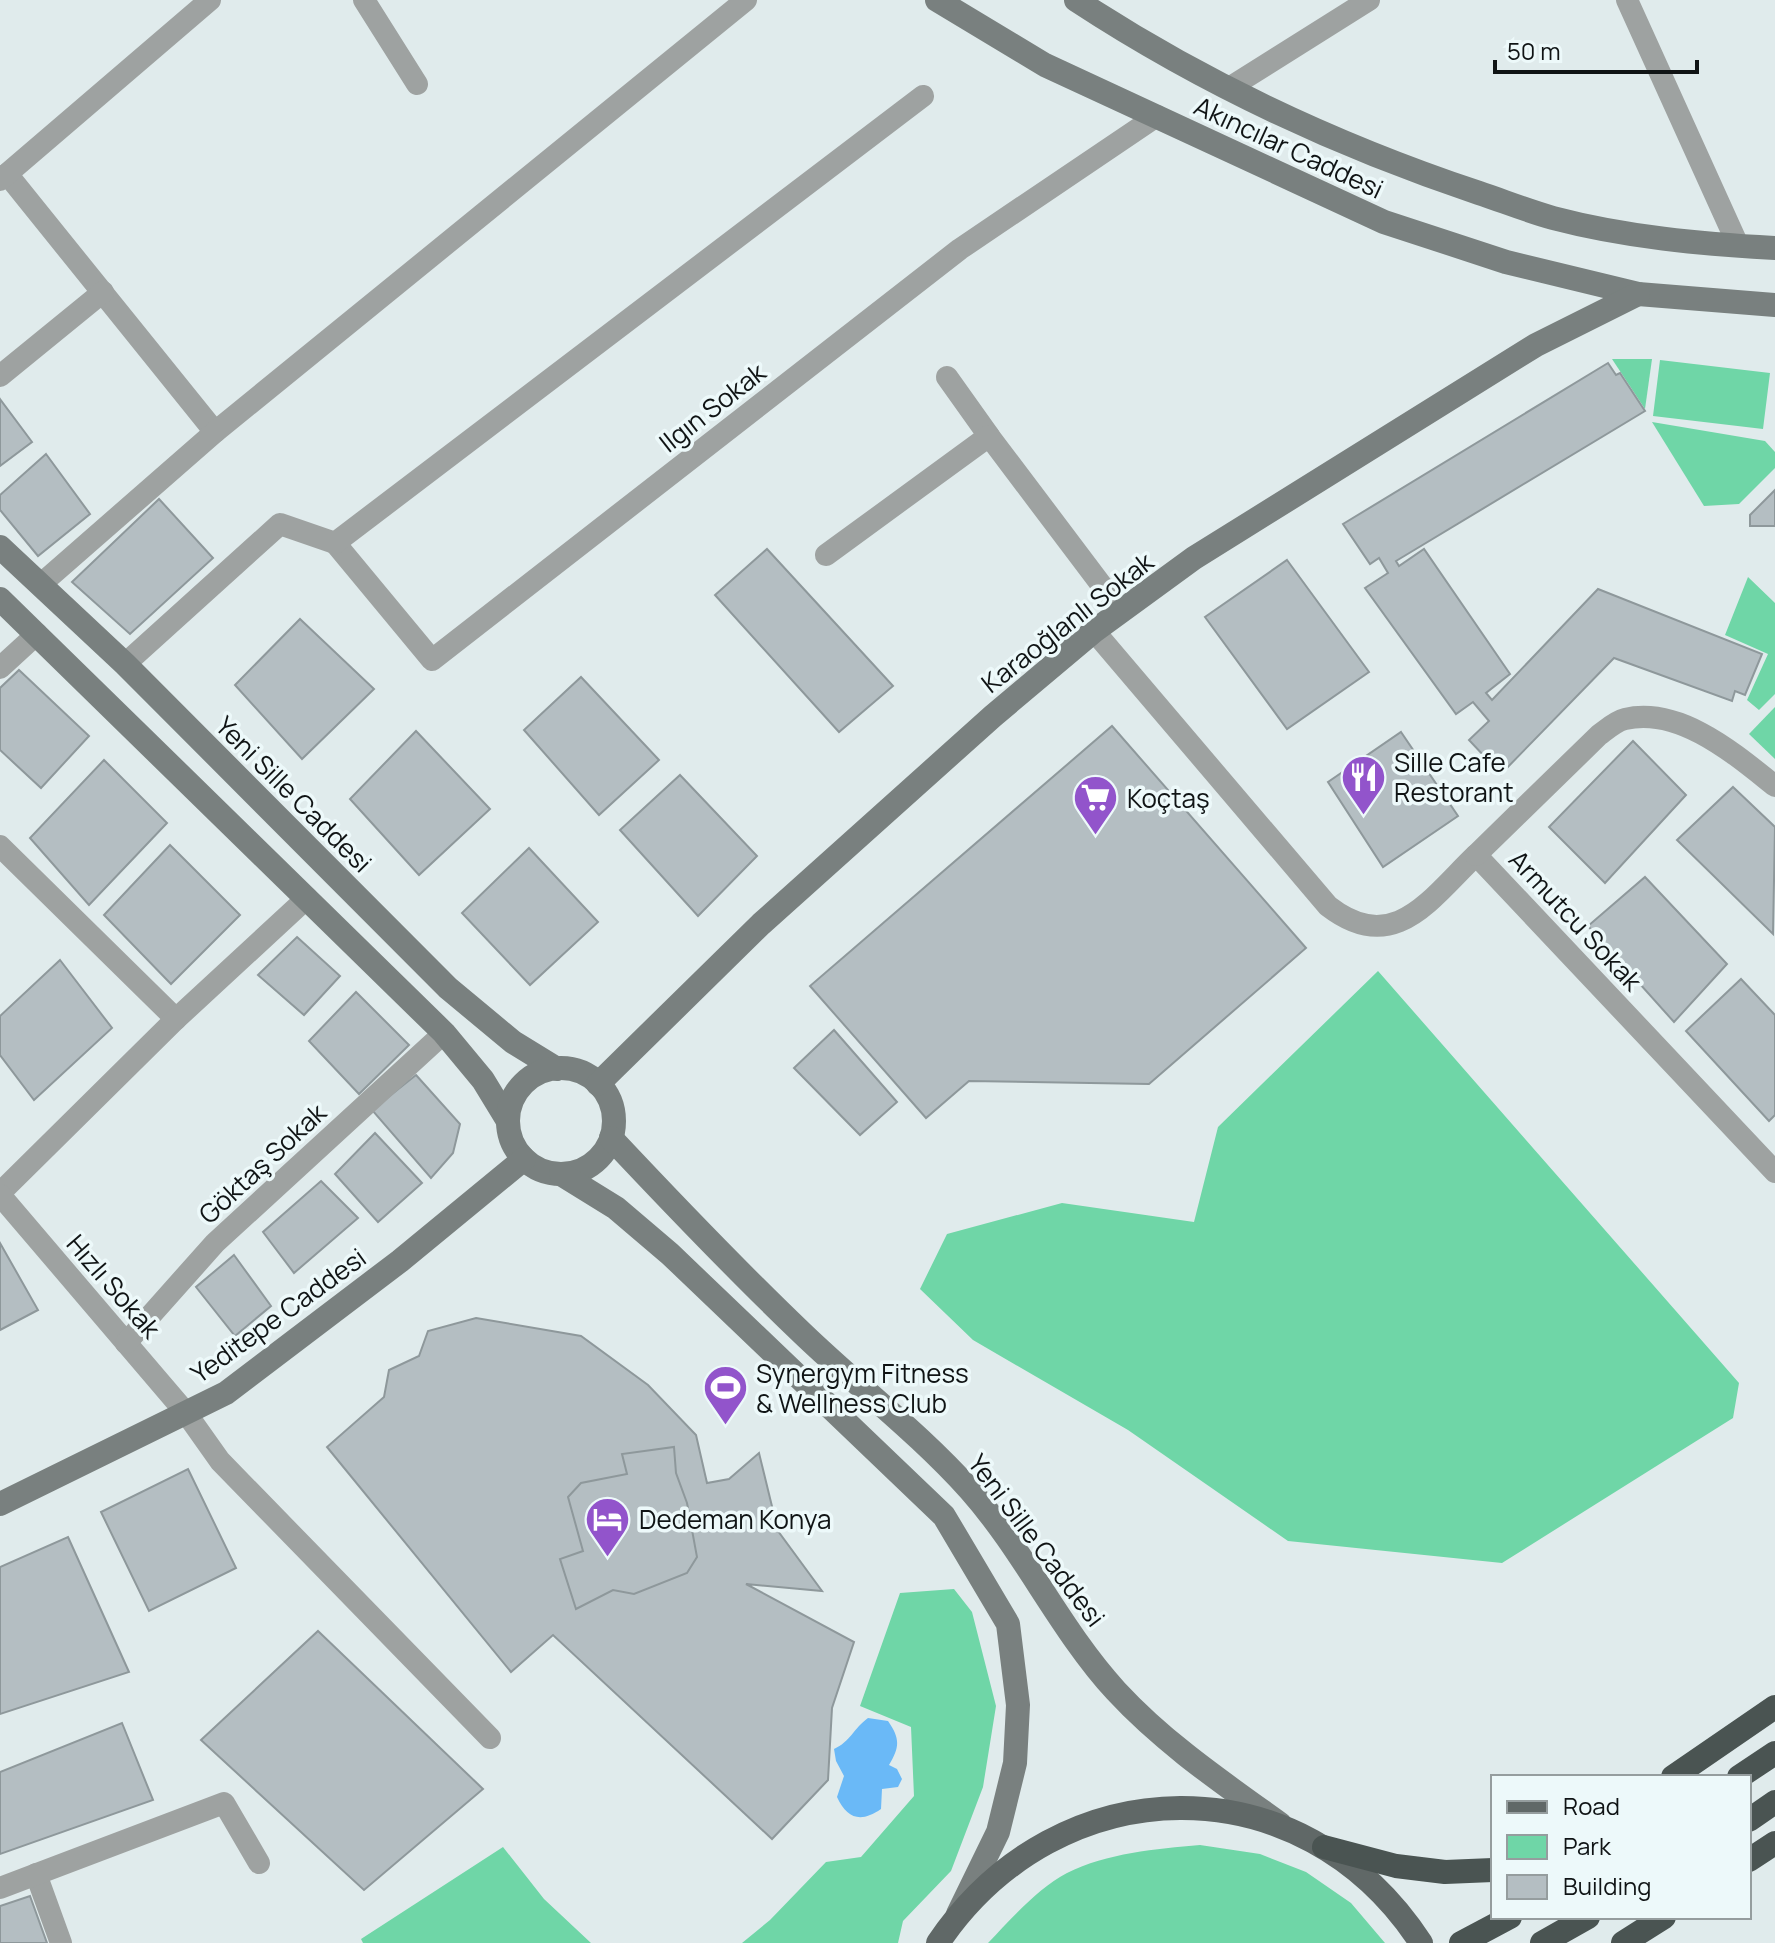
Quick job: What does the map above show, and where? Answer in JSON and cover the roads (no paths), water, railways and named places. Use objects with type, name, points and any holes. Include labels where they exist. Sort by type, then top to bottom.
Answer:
[{"type":"highway","points":[[1676,1775],[1775,1707]]},
{"type":"highway","points":[[1742,1775],[1775,1753]]},
{"type":"highway","points":[[1751,1819],[1775,1802]]},
{"type":"highway","points":[[1751,1859],[1775,1843]]},
{"type":"highway","points":[[1324,1847],[1396,1866],[1445,1872],[1491,1870]]},
{"type":"highway","points":[[1461,1943],[1506,1919]]},
{"type":"highway","points":[[1542,1943],[1584,1919]]},
{"type":"highway","points":[[1623,1943],[1661,1919]]},
{"type":"main road","name":"Akıncılar Caddesi","points":[[937,0],[1045,65],[1384,222],[1506,262],[1638,294],[1775,305]]},
{"type":"main road","points":[[1076,0],[1130,36],[1258,104],[1408,170],[1553,218],[1644,237],[1775,248]]},
{"type":"main road","name":"Karaoğlanlı Sokak","points":[[598,1084],[761,924],[993,716],[1094,631],[1194,558],[1536,345],[1638,294]]},
{"type":"main road","name":"Yeni Sille Caddesi","points":[[0,547],[125,664],[448,988],[513,1042],[557,1069]]},
{"type":"main road","points":[[0,599],[444,1033],[483,1080],[508,1121]]},
{"type":"main road","points":[[557,1069],[572,1070],[598,1084],[612,1109],[611,1138],[604,1152],[592,1164],[577,1172],[561,1174],[547,1173],[524,1159],[510,1135],[508,1121],[517,1091],[528,1079],[557,1069]]},
{"type":"main road","name":"Yeni Sille Caddesi","points":[[611,1138],[802,1333],[922,1441],[971,1491],[1028,1565],[1091,1659],[1143,1719],[1197,1764],[1289,1830]]},
{"type":"main road","name":"Yeditepe Caddesi","points":[[0,1504],[226,1393],[400,1261],[524,1159]]},
{"type":"main road","points":[[561,1174],[616,1208],[670,1254],[944,1516],[1008,1624],[1018,1705],[1015,1763],[998,1832],[956,1917]]},
{"type":"main road","points":[[938,1943],[956,1917],[987,1883],[1024,1855],[1064,1833],[1107,1818],[1153,1809],[1199,1809],[1245,1816],[1289,1830],[1324,1847],[1381,1892],[1421,1943]]},
{"type":"street","points":[[210,0],[4,177],[103,292],[215,432]]},
{"type":"street","points":[[364,0],[417,84]]},
{"type":"street","points":[[40,585],[215,432],[746,0]]},
{"type":"street","points":[[1229,88],[1369,0]]},
{"type":"street","points":[[1627,0],[1738,245]]},
{"type":"street","points":[[125,664],[280,524],[335,543],[923,96]]},
{"type":"street","name":"Ilgın Sokak","points":[[335,543],[432,660],[960,249],[1157,116]]},
{"type":"street","points":[[0,376],[103,292]]},
{"type":"street","points":[[947,377],[1121,611]]},
{"type":"street","points":[[826,555],[989,436]]},
{"type":"street","name":"Armutcu Sokak","points":[[1094,631],[1328,906],[1345,919],[1366,926],[1390,926],[1407,918],[1476,855],[1775,1172]]},
{"type":"street","points":[[0,668],[37,634]]},
{"type":"street","points":[[1476,855],[1599,735],[1622,719],[1645,716],[1700,732],[1730,749],[1775,786]]},
{"type":"street","points":[[0,846],[176,1019]]},
{"type":"street","points":[[0,1194],[176,1019],[307,898]]},
{"type":"street","name":"Göktaş Sokak","points":[[126,1343],[215,1243],[444,1033]]},
{"type":"street","name":"Hızlı Sokak","points":[[0,1194],[186,1413],[220,1461],[490,1738]]},
{"type":"street","points":[[0,1888],[224,1803],[259,1863]]},
{"type":"street","points":[[36,1874],[61,1943]]},
{"type":"water","points":[[868,1718],[888,1721],[892,1727],[897,1743],[889,1765],[897,1769],[902,1779],[898,1787],[882,1789],[881,1809],[861,1817],[845,1810],[837,1797],[844,1776],[834,1749]]},
{"type":"place","name":"Sille Cafe Restorant","points":[[1363,816]]},
{"type":"place","name":"Koçtaş","points":[[1096,837]]},
{"type":"place","name":"Synergym Fitness & Wellness Club","points":[[725,1427]]},
{"type":"place","name":"Dedeman Konya","points":[[608,1558]]}]
